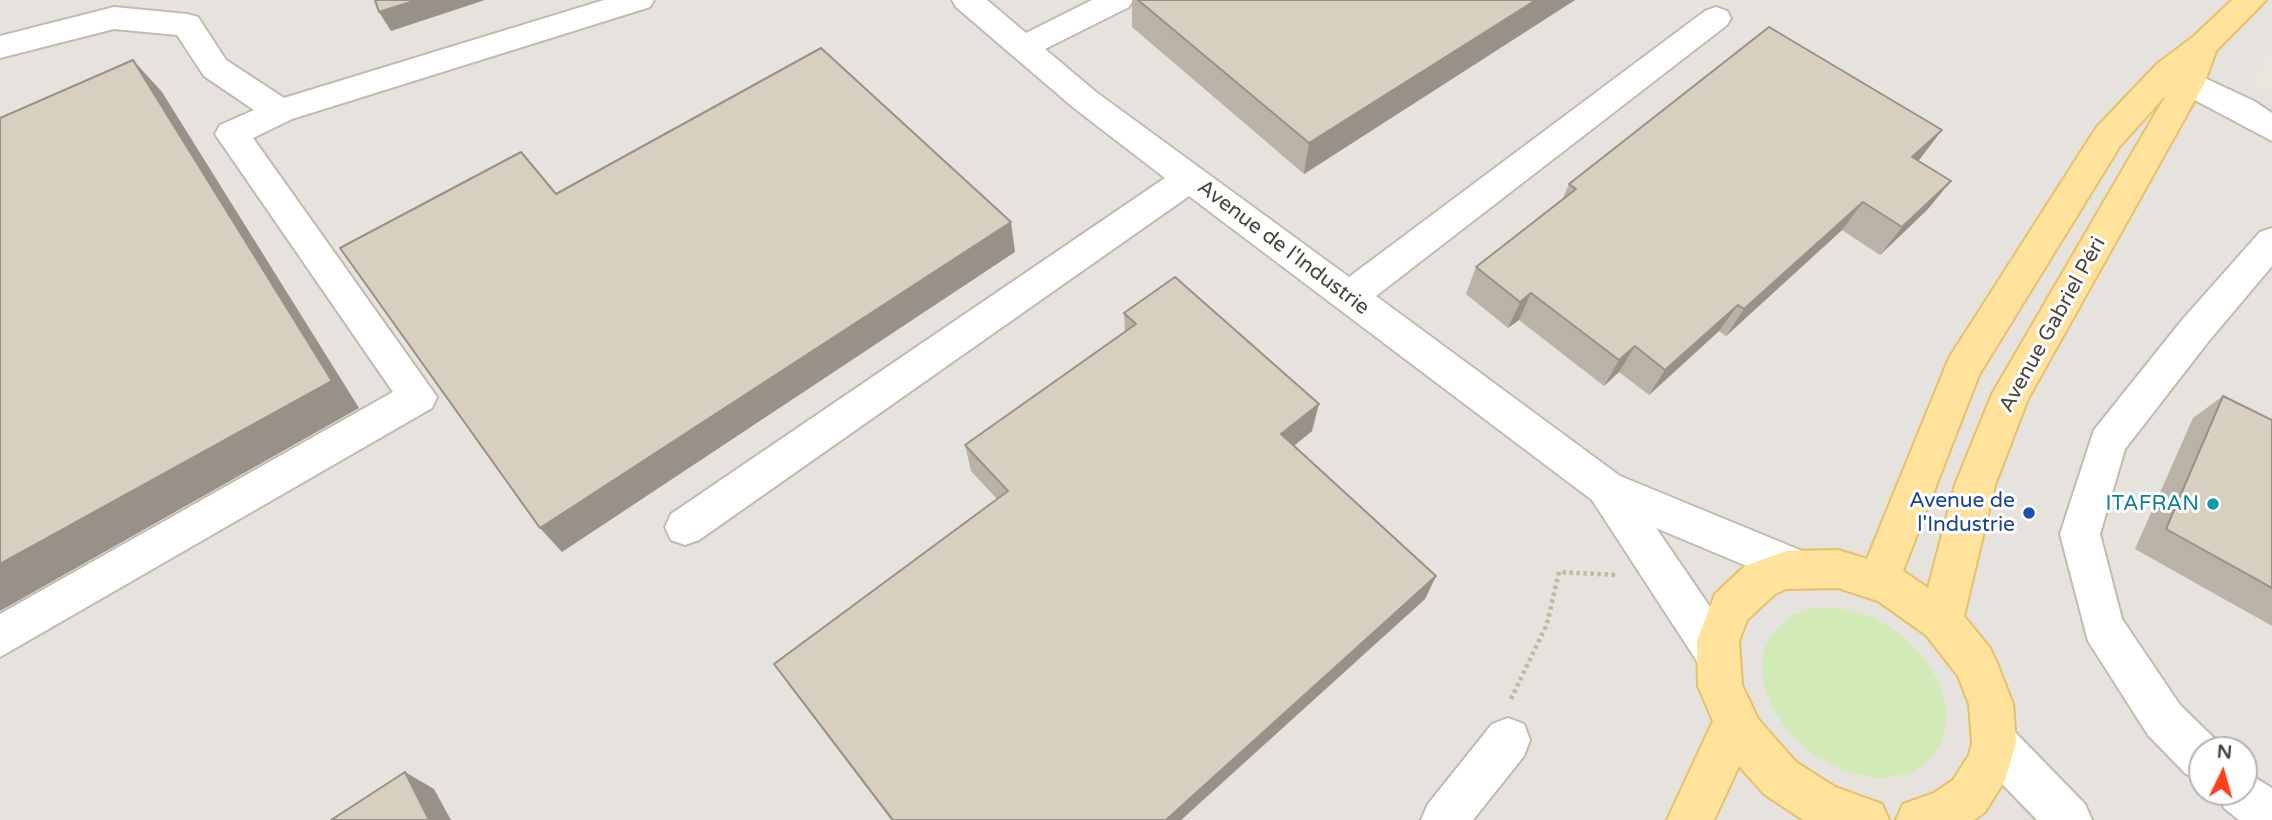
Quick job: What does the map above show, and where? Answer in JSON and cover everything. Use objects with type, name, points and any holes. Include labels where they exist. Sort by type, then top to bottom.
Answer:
[{"type":"main road","name":"Avenue Gabriel Péri","points":[[1941,621],[1975,485],[2011,394],[2178,78],[2205,44],[2251,0]]},
{"type":"main road","name":"Avenue Gabriel Péri","points":[[1879,580],[1962,369],[2108,137],[2178,78]]},
{"type":"main road","points":[[1866,820],[1824,806],[1792,807],[1770,768],[1735,725],[1720,686],[1717,654],[1726,616],[1740,596],[1760,580],[1797,568],[1838,569],[1879,580],[1907,595],[1941,621],[1975,663],[1991,704],[1994,743],[1989,764],[1979,784],[1969,796],[1939,818]]},
{"type":"main road","points":[[1690,820],[1735,725]]},
{"type":"street","points":[[0,637],[418,397],[232,134],[280,111],[639,0]]},
{"type":"street","name":"Avenue de l'Industrie","points":[[967,0],[1085,100],[1606,488],[1797,568]]},
{"type":"street","points":[[1023,47],[1118,0]]},
{"type":"street","points":[[0,47],[114,18],[187,25],[215,68],[280,111]]},
{"type":"street","points":[[1349,297],[1716,18]]},
{"type":"street","points":[[2178,78],[2242,109],[2272,129]]},
{"type":"street","points":[[685,527],[1190,178]]},
{"type":"street","points":[[2188,744],[2164,720],[2103,626],[2080,534],[2108,442],[2195,331],[2272,242]]},
{"type":"street","name":"Avenue de l'Industrie","points":[[1606,488],[1717,654]]},
{"type":"street","points":[[1444,820],[1508,740]]},
{"type":"street","points":[[1994,743],[2069,820]]},
{"type":"street","points":[[2258,806],[2272,817]]},
{"type":"path","points":[[1508,740],[1511,697],[1547,624],[1559,572],[1609,576],[1659,568]]},
{"type":"shaded area","points":[[0,0],[2272,0],[2272,53],[2246,81],[2272,94],[2272,820],[0,820]]},
{"type":"shaded area","points":[[2272,53],[2272,94],[2245,82]]},
{"type":"green space","points":[[1817,607],[1845,609],[1875,618],[1902,635],[1925,659],[1940,685],[1947,713],[1943,739],[1930,761],[1907,774],[1878,778],[1846,772],[1816,757],[1790,734],[1772,707],[1762,678],[1763,652],[1774,631],[1793,615]]},
{"type":"building","points":[[375,0],[417,0],[379,12]]},
{"type":"building","points":[[1138,0],[1536,0],[1309,143]]},
{"type":"building","points":[[1769,27],[1942,130],[1912,157],[1951,181],[1902,227],[1863,202],[1744,309],[1738,305],[1665,370],[1635,346],[1619,360],[1531,293],[1520,302],[1476,267],[1576,189],[1569,184]]},
{"type":"building","points":[[821,48],[1011,222],[540,528],[340,248],[521,152],[556,194]]},
{"type":"building","points":[[133,60],[332,381],[0,564],[0,118]]},
{"type":"building","points":[[1175,277],[1319,404],[1281,434],[1436,576],[1166,820],[893,820],[774,664],[1008,491],[965,445],[1136,324],[1124,313]]},
{"type":"building","name":"ITAFRAN","points":[[2223,396],[2272,420],[2272,588],[2166,529]]},
{"type":"building","points":[[405,772],[429,820],[331,820]]},
{"type":"place","name":"ITAFRAN","points":[[2213,504]]},
{"type":"place","name":"Avenue de l'Industrie","points":[[2029,513]]}]
